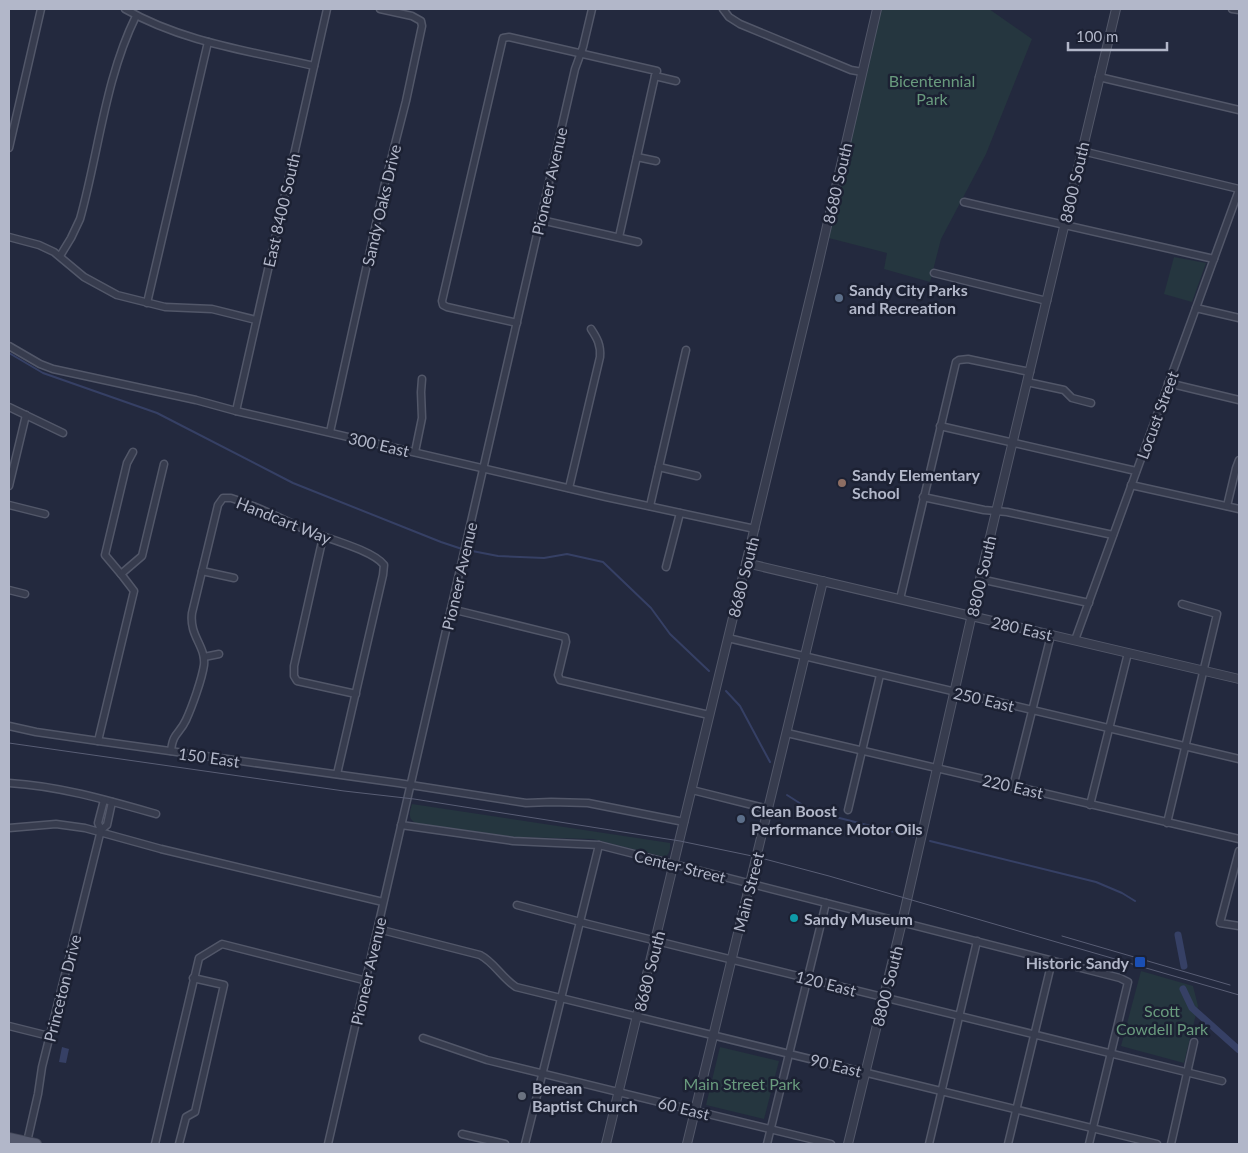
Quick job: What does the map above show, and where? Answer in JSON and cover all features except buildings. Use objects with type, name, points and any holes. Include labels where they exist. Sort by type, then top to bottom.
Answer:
[{"type":"main road","points":[[9,1138],[30,1144]]},
{"type":"street","points":[[9,148],[41,9]]},
{"type":"street","points":[[124,9],[171,32],[314,66]]},
{"type":"street","name":"East 8400 South","points":[[236,411],[327,9]]},
{"type":"street","name":"Sandy Oaks Drive","points":[[330,432],[421,31],[422,21],[417,18],[380,9]]},
{"type":"street","name":"Pioneer Avenue","points":[[328,1144],[575,69],[592,9]]},
{"type":"street","points":[[723,9],[729,17],[740,24],[851,70],[862,72]]},
{"type":"street","name":"8680 South","points":[[606,1144],[755,529],[877,9]]},
{"type":"street","name":"8800 South","points":[[848,1144],[938,768],[996,510],[1116,9]]},
{"type":"street","points":[[1232,9],[1239,10]]},
{"type":"street","points":[[60,256],[72,238],[80,219],[116,68],[126,37],[136,16]]},
{"type":"street","points":[[517,323],[447,307],[442,301],[503,38],[509,37],[656,71],[619,237]]},
{"type":"street","points":[[147,303],[208,42]]},
{"type":"street","points":[[655,76],[676,81]]},
{"type":"street","points":[[1099,77],[1239,110]]},
{"type":"street","points":[[1082,151],[1239,189]]},
{"type":"street","points":[[637,157],[656,162]]},
{"type":"street","name":"Locust Street","points":[[1075,640],[1239,189]]},
{"type":"street","points":[[964,202],[1214,259]]},
{"type":"street","points":[[541,220],[638,242]]},
{"type":"street","points":[[9,238],[39,245],[60,256],[84,277],[106,290],[128,299],[175,308],[212,309],[256,320]]},
{"type":"street","points":[[934,272],[1046,301]]},
{"type":"street","points":[[1196,308],[1239,318]]},
{"type":"street","points":[[569,488],[600,357],[598,339],[591,329]]},
{"type":"street","name":"300 East","points":[[9,346],[40,364],[54,369],[186,398],[484,469],[755,529]]},
{"type":"street","points":[[650,506],[686,350]]},
{"type":"street","points":[[900,599],[954,367],[959,360],[968,358],[1030,372]]},
{"type":"street","points":[[415,452],[422,418],[420,392],[422,379]]},
{"type":"street","points":[[1027,382],[1064,390],[1072,398],[1091,402]]},
{"type":"street","points":[[1168,383],[1239,400]]},
{"type":"street","points":[[9,406],[63,433]]},
{"type":"street","points":[[9,486],[26,415]]},
{"type":"street","points":[[940,426],[1136,471]]},
{"type":"street","points":[[98,742],[134,591],[105,555],[127,463],[133,452]]},
{"type":"street","points":[[1226,506],[1239,460]]},
{"type":"street","points":[[121,574],[142,556],[164,464]]},
{"type":"street","points":[[659,467],[697,476]]},
{"type":"street","points":[[1131,485],[1239,509]]},
{"type":"street","points":[[924,497],[1113,535]]},
{"type":"street","name":"Handcart Way","points":[[204,657],[194,635],[192,620],[217,509],[222,498],[235,500],[343,543],[377,558],[384,565],[356,694]]},
{"type":"street","points":[[9,505],[45,514]]},
{"type":"street","points":[[666,567],[680,513]]},
{"type":"street","points":[[324,537],[294,666],[294,676],[297,681],[356,694],[337,774]]},
{"type":"street","name":"280 East","points":[[746,563],[1239,679]]},
{"type":"street","points":[[202,571],[234,578]]},
{"type":"street","points":[[980,579],[1089,603]]},
{"type":"street","name":"Main Street","points":[[687,1144],[823,581]]},
{"type":"street","points":[[9,590],[25,594]]},
{"type":"street","points":[[1168,822],[1217,614],[1182,604]]},
{"type":"street","points":[[450,609],[565,637],[566,642],[558,675],[560,680],[709,715]]},
{"type":"street","points":[[1013,787],[1051,635]]},
{"type":"street","name":"250 East","points":[[728,638],[1239,759]]},
{"type":"street","points":[[1090,805],[1128,653]]},
{"type":"street","points":[[171,751],[173,738],[186,720],[202,672],[204,657],[219,654]]},
{"type":"street","points":[[848,810],[880,675]]},
{"type":"street","name":"150 East","points":[[9,726],[98,742],[337,774],[526,803],[588,803],[684,822]]},
{"type":"street","name":"220 East","points":[[787,733],[1239,839]]},
{"type":"street","points":[[9,783],[68,791],[156,814]]},
{"type":"street","points":[[692,790],[768,809]]},
{"type":"street","points":[[101,831],[98,823],[104,800]]},
{"type":"street","points":[[101,831],[107,825],[112,802]]},
{"type":"street","points":[[9,828],[56,824],[101,831],[161,849],[384,902]]},
{"type":"street","name":"Center Street","points":[[401,825],[513,841],[599,845],[1120,978],[1128,982],[1111,1053]]},
{"type":"street","name":"Princeton Drive","points":[[30,1144],[42,1067],[49,1036],[101,831]]},
{"type":"street","points":[[526,1144],[599,845]]},
{"type":"street","points":[[1239,850],[1220,923],[1239,926]]},
{"type":"street","points":[[767,1144],[826,903]]},
{"type":"street","name":"120 East","points":[[516,905],[1222,1081]]},
{"type":"street","name":"90 East","points":[[378,929],[480,955],[486,958],[507,982],[516,987],[1157,1144]]},
{"type":"street","points":[[929,1144],[977,942]]},
{"type":"street","points":[[156,1144],[199,958],[222,944],[366,981]]},
{"type":"street","points":[[1008,1144],[1052,961]]},
{"type":"street","points":[[179,1144],[186,1117],[195,1112],[224,985],[193,978]]},
{"type":"street","points":[[9,1026],[49,1036]]},
{"type":"street","name":"60 East","points":[[423,1038],[487,1060],[831,1144]]},
{"type":"street","points":[[1171,1144],[1194,1042]]},
{"type":"street","points":[[1089,1144],[1111,1053]]},
{"type":"street","points":[[462,1134],[505,1144]]},
{"type":"green space","name":"Bicentennial Park","points":[[874,9],[989,9],[1032,39],[986,154],[941,239],[930,282],[884,269],[887,253],[821,236]]},
{"type":"green space","points":[[1174,257],[1206,263],[1192,302],[1164,294]]},
{"type":"green space","points":[[412,804],[670,843],[670,850],[665,857],[593,839],[516,837],[416,823],[410,817]]},
{"type":"green space","name":"Scott Cowdell Park","points":[[1141,971],[1193,986],[1198,1006],[1184,1063],[1121,1046]]},
{"type":"green space","name":"Main Street Park","points":[[720,1047],[779,1061],[764,1119],[706,1105]]},
{"type":"water","points":[[62,1047],[69,1049],[66,1063],[59,1062]]},
{"type":"waterway","points":[[9,353],[43,373],[157,413],[293,483],[462,549]]},
{"type":"waterway","points":[[467,550],[498,556],[544,558],[567,554],[603,562],[651,608],[670,634],[709,671]]},
{"type":"waterway","points":[[726,691],[740,706],[770,762]]},
{"type":"waterway","points":[[787,795],[812,811],[914,837]]},
{"type":"waterway","points":[[930,841],[1096,882],[1135,901]]},
{"type":"waterway","points":[[1178,935],[1184,966]]},
{"type":"waterway","points":[[1183,989],[1192,1008],[1239,1050]]},
{"type":"tram line","points":[[9,743],[344,791],[414,799],[680,841],[757,857],[829,876],[1239,995]]},
{"type":"tram line","points":[[1062,936],[1230,985]]},
{"type":"place","name":"Sandy City Parks and Recreation","points":[[839,298]]},
{"type":"place","name":"Sandy Elementary School","points":[[842,483]]},
{"type":"place","name":"Clean Boost Performance Motor Oils","points":[[741,819]]},
{"type":"place","name":"Sandy Museum","points":[[794,918]]},
{"type":"place","name":"Historic Sandy","points":[[1140,962]]},
{"type":"place","name":"Berean Baptist Church","points":[[522,1096]]}]
